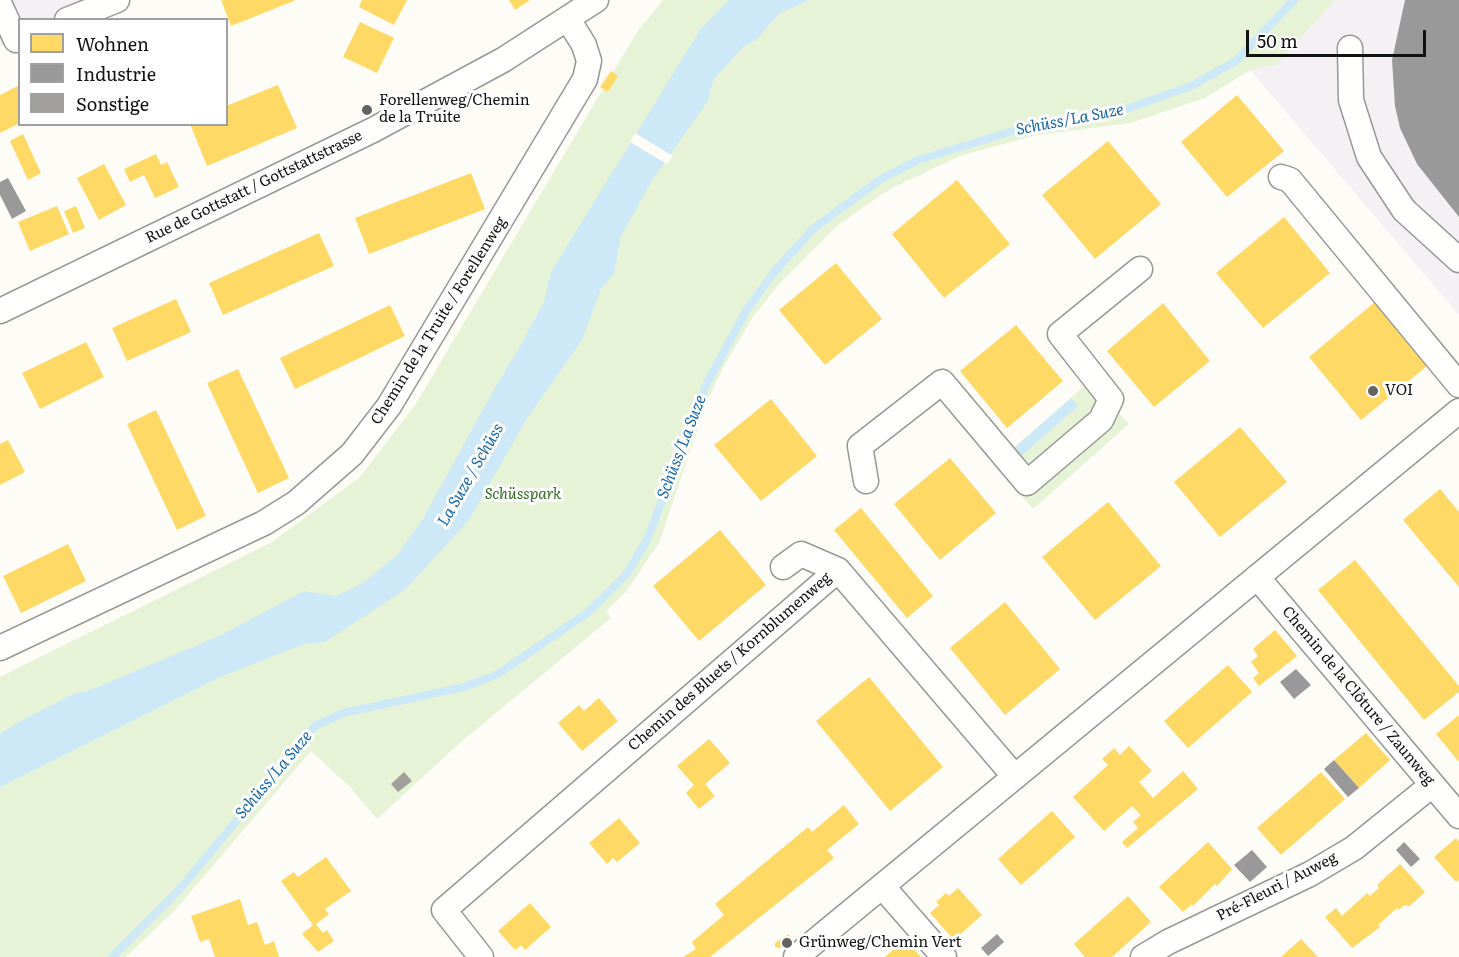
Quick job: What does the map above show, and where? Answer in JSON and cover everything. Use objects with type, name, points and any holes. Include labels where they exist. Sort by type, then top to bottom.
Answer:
[{"type":"street","points":[[72,18],[117,0]]},
{"type":"street","name":"Rue de Gottstatt / Gottstattstrasse","points":[[0,311],[373,130],[503,60],[596,0]]},
{"type":"street","points":[[0,5],[12,42]]},
{"type":"street","name":"Chemin de la Truite / Forellenweg","points":[[3,640],[264,523],[296,503],[352,454],[389,406],[585,79],[589,61],[584,45],[568,19]]},
{"type":"street","points":[[1350,48],[1351,100],[1370,157],[1404,210],[1459,260]]},
{"type":"street","points":[[1281,177],[1290,180],[1459,385]]},
{"type":"street","points":[[866,481],[860,446],[942,382],[1026,483],[1101,420],[1111,399],[1060,334],[1140,269]]},
{"type":"street","points":[[796,957],[1459,411]]},
{"type":"street","points":[[783,567],[801,554],[838,570]]},
{"type":"street","name":"Chemin des Bluets / Kornblumenweg","points":[[482,957],[444,910],[838,570],[1015,777]]},
{"type":"street","name":"Chemin de la Clôture / Zaunweg","points":[[1257,577],[1459,816]]},
{"type":"street","name":"Pré-Fleuri / Auweg","points":[[1143,957],[1168,942],[1310,874],[1354,848],[1432,785]]},
{"type":"street","points":[[882,886],[944,957]]},
{"type":"shaded area","points":[[0,0],[117,0],[70,18],[18,18],[18,38],[0,46]]},
{"type":"shaded area","points":[[1335,0],[1459,0],[1459,315],[1250,70],[1276,65]]},
{"type":"green space","name":"Schüsspark","points":[[663,0],[1335,0],[1276,65],[1250,70],[1205,98],[1131,123],[1037,135],[960,156],[890,189],[838,225],[780,283],[753,317],[725,364],[707,401],[659,543],[626,592],[606,611],[611,618],[462,741],[377,819],[350,787],[311,751],[176,909],[126,957],[0,957],[0,677],[272,542],[360,477],[415,405],[637,32]]},
{"type":"green space","points":[[1090,381],[1129,424],[1033,509],[994,465]]},
{"type":"water","name":"La Suze / Schüss","points":[[729,0],[809,0],[779,14],[757,39],[743,47],[713,80],[708,101],[653,179],[621,236],[614,273],[601,289],[582,340],[526,420],[469,520],[406,589],[325,642],[304,644],[218,678],[0,787],[0,734],[17,723],[73,694],[93,689],[221,635],[304,591],[336,596],[363,583],[398,554],[424,517],[517,352],[544,302],[551,272],[700,30]]},
{"type":"water","points":[[1071,398],[1078,406],[1019,458],[1012,450]]},
{"type":"pier","points":[[635,133],[673,156],[667,164],[630,142]]},
{"type":"building: Wohnen","points":[[221,0],[296,0],[231,26]]},
{"type":"building: Wohnen","points":[[362,0],[407,0],[394,25],[359,7]]},
{"type":"building: Wohnen","points":[[509,0],[530,0],[515,10]]},
{"type":"building: Wohnen","points":[[360,22],[394,38],[377,73],[343,57]]},
{"type":"building: Wohnen","points":[[611,71],[618,76],[608,92],[600,87]]},
{"type":"building: Wohnen","points":[[278,85],[297,128],[207,166],[191,126],[228,126],[228,105]]},
{"type":"building: Wohnen","points":[[18,86],[18,124],[0,133],[0,95]]},
{"type":"building: Wohnen","points":[[1237,95],[1284,151],[1227,197],[1181,142]]},
{"type":"building: Wohnen","points":[[23,134],[41,173],[28,180],[10,141]]},
{"type":"building: Wohnen","points":[[1108,141],[1161,204],[1095,259],[1042,195]]},
{"type":"building: Wohnen","points":[[156,154],[161,165],[167,162],[179,187],[155,198],[144,175],[130,182],[124,169]]},
{"type":"building: Wohnen","points":[[104,164],[126,205],[99,220],[77,178]]},
{"type":"building: Wohnen","points":[[471,173],[485,209],[369,254],[355,218]]},
{"type":"building: Wohnen","points":[[957,180],[1010,244],[944,298],[892,234]]},
{"type":"building: Wohnen","points":[[57,206],[69,234],[30,251],[18,222]]},
{"type":"building: Wohnen","points":[[76,206],[85,228],[73,233],[64,211]]},
{"type":"building: Wohnen","points":[[1284,217],[1330,273],[1263,328],[1216,273]]},
{"type":"building: Wohnen","points":[[319,233],[334,266],[223,315],[209,283]]},
{"type":"building: Wohnen","points":[[836,263],[882,319],[825,365],[779,310]]},
{"type":"building: Wohnen","points":[[176,299],[191,332],[127,361],[112,328]]},
{"type":"building: Wohnen","points":[[1375,302],[1427,366],[1361,420],[1309,357]]},
{"type":"building: Wohnen","points":[[1163,303],[1210,361],[1154,407],[1107,351]]},
{"type":"building: Wohnen","points":[[390,305],[405,336],[295,389],[280,358]]},
{"type":"building: Wohnen","points":[[1016,325],[1063,381],[1007,428],[960,371]]},
{"type":"building: Wohnen","points":[[86,342],[104,377],[40,409],[22,373]]},
{"type":"building: Wohnen","points":[[238,369],[289,478],[258,493],[207,383]]},
{"type":"building: Wohnen","points":[[771,399],[817,456],[761,501],[714,445]]},
{"type":"building: Wohnen","points":[[156,410],[206,516],[177,530],[127,424]]},
{"type":"building: Wohnen","points":[[1240,427],[1287,482],[1220,537],[1174,482]]},
{"type":"building: Wohnen","points":[[8,440],[25,472],[0,485],[0,444]]},
{"type":"building: Wohnen","points":[[950,458],[996,513],[940,560],[894,504]]},
{"type":"building: Wohnen","points":[[1440,489],[1459,512],[1459,587],[1403,520]]},
{"type":"building: Wohnen","points":[[1108,502],[1161,566],[1095,620],[1042,557]]},
{"type":"building: Wohnen","points":[[861,508],[933,596],[907,618],[834,530]]},
{"type":"building: Wohnen","points":[[720,530],[766,585],[699,641],[653,586]]},
{"type":"building: Wohnen","points":[[68,544],[86,581],[21,613],[3,576]]},
{"type":"building: Wohnen","points":[[1355,560],[1459,686],[1459,692],[1424,720],[1318,590]]},
{"type":"building: Wohnen","points":[[1005,602],[1060,669],[1005,715],[950,648]]},
{"type":"building: Wohnen","points":[[1275,630],[1297,656],[1259,686],[1253,678],[1259,673],[1251,662],[1258,656],[1253,649]]},
{"type":"building: Wohnen","points":[[1228,665],[1252,692],[1188,748],[1164,721]]},
{"type":"building: Wohnen","points":[[869,677],[943,767],[890,811],[816,721]]},
{"type":"building: Wohnen","points":[[599,698],[618,721],[582,751],[558,723],[579,705],[584,711]]},
{"type":"building: Wohnen","points":[[1459,715],[1459,762],[1436,734]]},
{"type":"building: Wohnen","points":[[1366,733],[1390,760],[1359,788],[1334,760]]},
{"type":"building: Wohnen","points":[[709,739],[730,763],[705,784],[715,796],[699,809],[686,793],[694,785],[677,766]]},
{"type":"building: Wohnen","points":[[1129,746],[1152,771],[1139,782],[1153,798],[1183,771],[1198,789],[1127,848],[1122,842],[1138,828],[1133,822],[1141,815],[1132,806],[1104,831],[1073,797],[1108,765],[1102,759],[1114,748],[1120,755]]},
{"type":"building: Wohnen","points":[[1321,772],[1345,799],[1281,855],[1257,828]]},
{"type":"building: Wohnen","points":[[844,805],[859,824],[827,850],[834,858],[710,957],[683,957],[696,949],[692,942],[724,915],[715,904],[808,827],[812,832]]},
{"type":"building: Wohnen","points":[[1052,811],[1075,837],[1021,885],[998,859]]},
{"type":"building: Wohnen","points":[[619,818],[640,843],[617,862],[613,858],[607,864],[589,843]]},
{"type":"building: Wohnen","points":[[1456,838],[1459,841],[1459,880],[1456,882],[1434,857]]},
{"type":"building: Wohnen","points":[[1208,842],[1232,869],[1217,886],[1215,884],[1193,906],[1192,904],[1183,912],[1159,887]]},
{"type":"building: Wohnen","points":[[326,857],[351,891],[325,909],[329,914],[316,924],[323,933],[327,930],[334,941],[318,952],[302,934],[313,925],[281,881],[294,872],[298,877]]},
{"type":"building: Wohnen","points":[[1400,864],[1425,892],[1410,906],[1404,905],[1399,910],[1397,908],[1378,925],[1380,927],[1352,948],[1325,917],[1336,908],[1342,916],[1367,893],[1370,896],[1379,888],[1377,885]]},
{"type":"building: Wohnen","points":[[958,888],[982,915],[954,940],[930,913],[939,905],[936,902],[946,893],[949,896]]},
{"type":"building: Wohnen","points":[[1128,896],[1151,922],[1112,957],[1085,957],[1074,944]]},
{"type":"building: Wohnen","points":[[240,899],[248,925],[257,922],[265,945],[274,941],[279,957],[215,957],[209,939],[200,942],[191,916]]},
{"type":"building: Wohnen","points":[[530,903],[551,927],[525,950],[521,945],[515,950],[498,931]]},
{"type":"building: Wohnen","points":[[789,934],[790,938],[781,948],[775,947],[775,943]]},
{"type":"building: Wohnen","points":[[905,939],[921,957],[885,957]]},
{"type":"building: Wohnen","points":[[1301,939],[1318,957],[1281,957]]},
{"type":"building: Industrie","points":[[1405,0],[1459,0],[1459,217],[1417,164],[1400,128],[1395,106],[1392,60]]},
{"type":"building: Industrie","points":[[8,178],[26,211],[12,219],[0,195],[0,182]]},
{"type":"building: Industrie","points":[[1296,669],[1311,685],[1294,699],[1280,682]]},
{"type":"building: Industrie","points":[[1334,760],[1359,788],[1348,797],[1324,769]]},
{"type":"building: Industrie","points":[[1404,842],[1420,859],[1411,867],[1396,850]]},
{"type":"building: Industrie","points":[[1252,850],[1267,867],[1250,882],[1234,865]]},
{"type":"building: Industrie","points":[[997,934],[1004,942],[988,956],[981,948]]},
{"type":"building: Sonstige","points":[[404,772],[412,781],[398,792],[391,784]]},
{"type":"waterway","name":"Schüss/La Suze","points":[[112,957],[179,890],[315,726],[343,713],[464,687],[498,674],[587,613],[626,575],[647,540],[707,383],[746,311],[775,271],[814,228],[881,179],[918,160],[1029,126],[1126,109],[1191,86],[1236,61],[1294,0]]},
{"type":"place","name":"Forellenweg/Chemin de la Truite","points":[[367,110]]},
{"type":"place","name":"VOI","points":[[1373,391]]},
{"type":"place","name":"Grünweg/Chemin Vert","points":[[787,943]]}]
